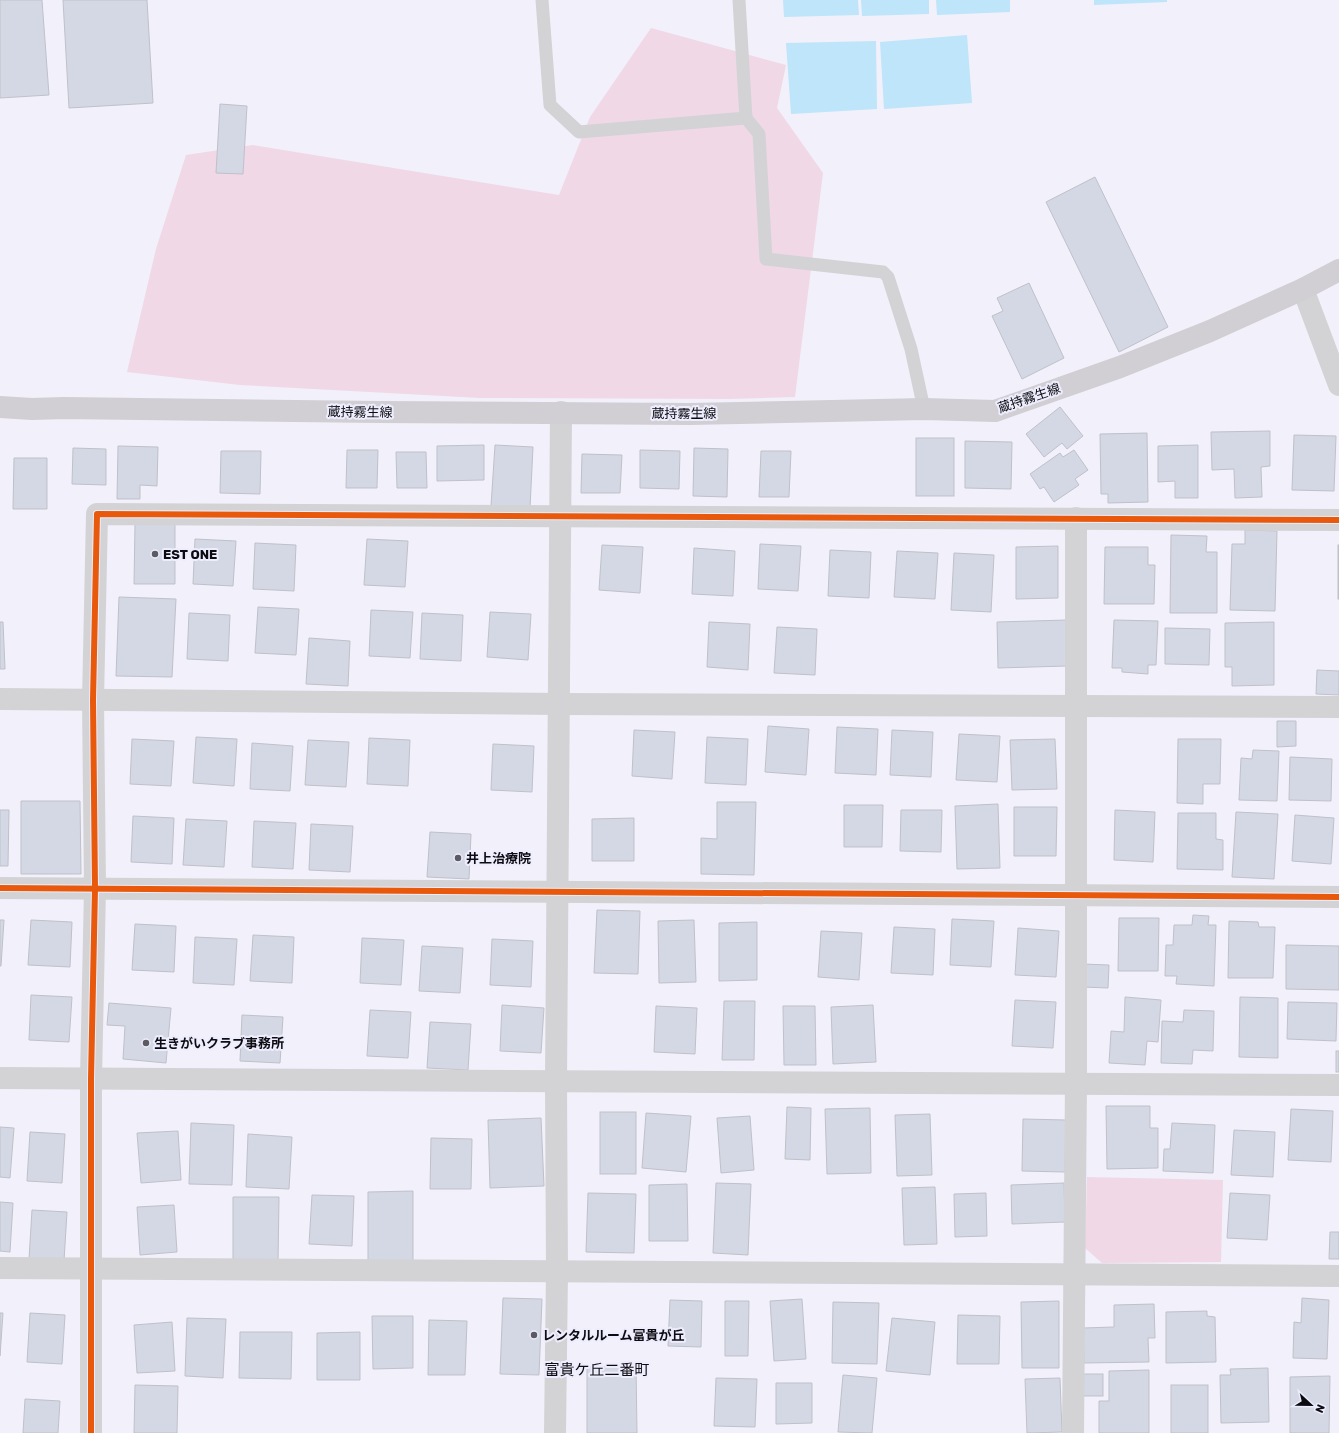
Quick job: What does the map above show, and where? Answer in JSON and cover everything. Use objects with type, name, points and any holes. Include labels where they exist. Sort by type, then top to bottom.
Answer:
[{"type":"main road","name":"蔵持霧生線","points":[[0,407],[32,410],[64,408],[690,414],[924,409],[995,411],[1120,367],[1210,331],[1303,289],[1339,270]]},
{"type":"street","points":[[1303,289],[1339,385]]},
{"type":"street","points":[[555,1433],[557,1272],[556,1082],[559,515],[561,412]]},
{"type":"street","points":[[91,1433],[91,1079],[95,888],[93,700],[97,514],[559,515],[1339,520]]},
{"type":"street","points":[[1073,1433],[1077,895],[1076,518]]},
{"type":"street","points":[[0,699],[559,704],[1339,707]]},
{"type":"street","points":[[0,888],[1339,897]]},
{"type":"street","points":[[0,1078],[556,1082],[1076,1082],[1339,1085]]},
{"type":"street","points":[[0,1268],[1339,1276]]},
{"type":"lane","points":[[542,0],[550,105],[579,132],[746,118]]},
{"type":"lane","points":[[739,0],[746,118],[759,134],[766,259],[883,272],[888,277],[911,350],[924,409]]},
{"type":"shaded area","points":[[651,28],[786,65],[777,108],[823,173],[795,397],[730,399],[480,398],[240,385],[127,372],[156,249],[186,155],[253,145],[559,195],[590,117]]},
{"type":"shaded area","points":[[1087,1177],[1223,1180],[1221,1262],[1102,1263],[1085,1248]]},
{"type":"water","points":[[783,0],[858,0],[859,15],[784,17]]},
{"type":"water","points":[[861,0],[929,0],[929,14],[862,16]]},
{"type":"water","points":[[936,0],[1010,0],[1010,12],[937,15]]},
{"type":"water","points":[[1094,0],[1167,0],[1167,2],[1094,5]]},
{"type":"water","points":[[967,35],[972,103],[884,109],[880,42]]},
{"type":"water","points":[[876,41],[877,109],[791,114],[786,43]]},
{"type":"building","points":[[0,0],[42,0],[49,95],[0,98]]},
{"type":"building","points":[[63,0],[147,0],[153,103],[69,108]]},
{"type":"building","points":[[220,104],[247,106],[243,174],[216,173]]},
{"type":"building","points":[[1095,177],[1168,327],[1119,352],[1046,202]]},
{"type":"building","points":[[1029,283],[1064,358],[1022,379],[992,316],[1003,311],[997,298]]},
{"type":"building","points":[[1060,407],[1083,436],[1067,449],[1062,443],[1044,457],[1026,434]]},
{"type":"building","points":[[1270,431],[1270,466],[1261,467],[1262,497],[1235,498],[1234,469],[1212,470],[1211,432]]},
{"type":"building","points":[[1147,433],[1148,502],[1108,503],[1108,494],[1101,494],[1100,434]]},
{"type":"building","points":[[1294,435],[1336,436],[1334,491],[1292,490]]},
{"type":"building","points":[[916,438],[954,438],[954,496],[916,496]]},
{"type":"building","points":[[965,441],[1012,442],[1011,489],[965,488]]},
{"type":"building","points":[[484,445],[484,480],[437,481],[437,446]]},
{"type":"building","points":[[495,445],[533,447],[530,508],[491,506]]},
{"type":"building","points":[[1198,445],[1198,498],[1175,498],[1175,481],[1158,482],[1158,446]]},
{"type":"building","points":[[118,446],[158,447],[157,486],[140,485],[140,499],[117,499]]},
{"type":"building","points":[[73,448],[106,449],[106,485],[72,484]]},
{"type":"building","points":[[694,448],[728,449],[727,497],[693,496]]},
{"type":"building","points":[[347,450],[378,450],[377,488],[346,488]]},
{"type":"building","points":[[640,450],[680,451],[679,489],[640,488]]},
{"type":"building","points":[[1074,450],[1088,470],[1075,479],[1079,485],[1054,502],[1044,487],[1040,489],[1030,474],[1060,453],[1063,457]]},
{"type":"building","points":[[221,451],[261,451],[260,494],[220,493]]},
{"type":"building","points":[[761,451],[791,451],[789,497],[759,497]]},
{"type":"building","points":[[396,452],[426,452],[427,488],[397,488]]},
{"type":"building","points":[[582,454],[622,455],[620,493],[581,493]]},
{"type":"building","points":[[14,458],[47,458],[47,509],[13,509]]},
{"type":"building","name":"EST ONE","points":[[135,524],[175,524],[175,584],[134,584]]},
{"type":"building","points":[[1245,530],[1277,531],[1275,611],[1230,610],[1232,544],[1245,544]]},
{"type":"building","points":[[1171,535],[1207,536],[1206,552],[1217,552],[1217,613],[1170,613]]},
{"type":"building","points":[[195,539],[236,541],[233,586],[193,584]]},
{"type":"building","points":[[367,539],[408,541],[405,587],[364,585]]},
{"type":"building","points":[[255,543],[296,545],[294,591],[253,589]]},
{"type":"building","points":[[760,544],[801,546],[798,591],[758,589]]},
{"type":"building","points":[[602,545],[643,547],[640,593],[599,590]]},
{"type":"building","points":[[1339,545],[1339,599],[1338,599]]},
{"type":"building","points":[[1058,546],[1058,598],[1016,599],[1016,547]]},
{"type":"building","points":[[1105,547],[1148,547],[1148,565],[1155,565],[1154,604],[1104,604]]},
{"type":"building","points":[[694,548],[735,551],[733,596],[692,594]]},
{"type":"building","points":[[830,550],[871,552],[869,598],[828,596]]},
{"type":"building","points":[[897,551],[938,553],[935,599],[894,597]]},
{"type":"building","points":[[954,553],[994,555],[991,612],[951,610]]},
{"type":"building","points":[[119,597],[176,599],[172,677],[116,676]]},
{"type":"building","points":[[258,607],[299,609],[296,655],[255,653]]},
{"type":"building","points":[[371,610],[413,612],[410,658],[369,656]]},
{"type":"building","points":[[490,612],[531,614],[528,660],[487,657]]},
{"type":"building","points":[[189,613],[230,615],[228,661],[187,659]]},
{"type":"building","points":[[422,613],[463,615],[461,661],[420,659]]},
{"type":"building","points":[[1067,620],[1067,666],[998,668],[997,622]]},
{"type":"building","points":[[1114,620],[1158,621],[1156,665],[1148,665],[1148,674],[1122,672],[1122,668],[1112,668]]},
{"type":"building","points":[[0,622],[3,622],[5,669],[0,669]]},
{"type":"building","points":[[709,622],[750,624],[748,670],[707,667]]},
{"type":"building","points":[[1274,622],[1274,685],[1232,686],[1232,667],[1225,667],[1225,623]]},
{"type":"building","points":[[777,627],[817,629],[815,675],[774,673]]},
{"type":"building","points":[[1165,628],[1210,629],[1209,665],[1165,664]]},
{"type":"building","points":[[309,638],[350,641],[348,686],[306,684]]},
{"type":"building","points":[[1317,670],[1339,671],[1339,695],[1316,694]]},
{"type":"building","points":[[1277,721],[1296,721],[1296,746],[1277,747]]},
{"type":"building","points":[[768,726],[809,729],[806,775],[765,772]]},
{"type":"building","points":[[837,727],[878,729],[876,775],[835,773]]},
{"type":"building","points":[[634,730],[675,732],[672,779],[632,776]]},
{"type":"building","points":[[892,730],[933,732],[931,777],[890,775]]},
{"type":"building","points":[[959,734],[1000,736],[997,782],[956,780]]},
{"type":"building","points":[[196,737],[237,739],[234,786],[193,783]]},
{"type":"building","points":[[707,737],[748,739],[746,785],[705,783]]},
{"type":"building","points":[[369,738],[410,740],[408,786],[367,784]]},
{"type":"building","points":[[132,739],[174,741],[171,786],[130,784]]},
{"type":"building","points":[[1055,739],[1057,789],[1012,790],[1010,740]]},
{"type":"building","points":[[1178,739],[1221,739],[1220,784],[1203,784],[1203,804],[1177,803]]},
{"type":"building","points":[[308,740],[349,742],[346,787],[305,785]]},
{"type":"building","points":[[252,743],[293,746],[290,791],[250,789]]},
{"type":"building","points":[[493,744],[534,746],[532,792],[491,790]]},
{"type":"building","points":[[1253,750],[1279,751],[1277,801],[1239,800],[1241,758],[1252,759]]},
{"type":"building","points":[[1290,757],[1332,759],[1331,801],[1289,800]]},
{"type":"building","points":[[21,801],[80,801],[81,874],[21,874]]},
{"type":"building","points":[[717,802],[756,802],[754,875],[701,874],[701,838],[717,839]]},
{"type":"building","points":[[998,804],[1000,868],[957,869],[955,806]]},
{"type":"building","points":[[844,805],[883,805],[882,847],[844,847]]},
{"type":"building","points":[[1014,807],[1057,807],[1056,856],[1014,856]]},
{"type":"building","points":[[0,810],[9,810],[8,866],[0,866]]},
{"type":"building","points":[[901,810],[942,810],[941,852],[900,851]]},
{"type":"building","points":[[1115,810],[1155,812],[1153,862],[1114,860]]},
{"type":"building","points":[[1236,812],[1278,814],[1274,879],[1232,877]]},
{"type":"building","points":[[1178,813],[1216,813],[1216,839],[1223,840],[1223,870],[1177,869]]},
{"type":"building","points":[[1295,815],[1334,818],[1331,864],[1292,861]]},
{"type":"building","points":[[133,816],[174,818],[172,864],[131,862]]},
{"type":"building","points":[[634,818],[634,861],[592,861],[592,819]]},
{"type":"building","points":[[186,819],[227,821],[224,867],[183,865]]},
{"type":"building","points":[[254,821],[296,823],[293,869],[252,867]]},
{"type":"building","points":[[311,824],[353,826],[350,872],[309,870]]},
{"type":"building","points":[[430,832],[471,834],[469,879],[427,877]]},
{"type":"building","points":[[597,910],[640,911],[638,974],[594,973]]},
{"type":"building","points":[[1193,915],[1209,916],[1208,925],[1216,925],[1214,986],[1176,984],[1177,976],[1165,976],[1166,945],[1173,945],[1174,925],[1192,925]]},
{"type":"building","points":[[1119,918],[1159,918],[1158,971],[1118,971]]},
{"type":"building","points":[[952,919],[994,921],[991,967],[950,965]]},
{"type":"building","points":[[0,920],[4,920],[1,966],[0,966]]},
{"type":"building","points":[[31,920],[72,922],[70,967],[28,965]]},
{"type":"building","points":[[694,920],[696,982],[659,983],[658,921]]},
{"type":"building","points":[[1229,921],[1258,922],[1259,927],[1275,927],[1273,978],[1228,978]]},
{"type":"building","points":[[757,922],[757,980],[719,981],[719,923]]},
{"type":"building","points":[[135,924],[176,926],[174,972],[132,970]]},
{"type":"building","points":[[894,927],[935,929],[933,975],[891,973]]},
{"type":"building","points":[[1018,928],[1059,931],[1056,977],[1015,975]]},
{"type":"building","points":[[821,931],[862,933],[859,980],[818,977]]},
{"type":"building","points":[[253,935],[294,937],[292,983],[250,981]]},
{"type":"building","points":[[195,937],[237,939],[234,985],[193,983]]},
{"type":"building","points":[[362,938],[404,940],[401,985],[360,983]]},
{"type":"building","points":[[492,939],[533,941],[531,987],[490,985]]},
{"type":"building","points":[[1286,945],[1339,946],[1339,990],[1286,989]]},
{"type":"building","points":[[422,946],[463,948],[460,993],[419,991]]},
{"type":"building","points":[[1082,964],[1109,965],[1108,988],[1082,987]]},
{"type":"building","points":[[31,995],[72,997],[69,1042],[29,1040]]},
{"type":"building","points":[[1125,997],[1161,1000],[1158,1042],[1147,1041],[1145,1065],[1109,1063],[1111,1031],[1124,1032]]},
{"type":"building","points":[[1240,997],[1278,998],[1278,1058],[1239,1057]]},
{"type":"building","points":[[1015,1000],[1056,1002],[1053,1048],[1012,1046]]},
{"type":"building","points":[[724,1001],[755,1001],[754,1060],[722,1060]]},
{"type":"building","points":[[1288,1002],[1337,1003],[1336,1041],[1287,1039]]},
{"type":"building","name":"生きがいクラブ事務所","points":[[109,1003],[171,1008],[166,1063],[123,1059],[125,1026],[107,1025]]},
{"type":"building","points":[[502,1005],[544,1008],[541,1053],[500,1051]]},
{"type":"building","points":[[873,1005],[876,1062],[833,1064],[831,1007]]},
{"type":"building","points":[[656,1006],[697,1008],[695,1054],[654,1052]]},
{"type":"building","points":[[783,1006],[815,1006],[816,1065],[784,1065]]},
{"type":"building","points":[[370,1010],[411,1012],[408,1058],[367,1056]]},
{"type":"building","points":[[1184,1010],[1214,1011],[1213,1051],[1193,1050],[1192,1064],[1161,1063],[1162,1021],[1183,1022]]},
{"type":"building","points":[[242,1015],[283,1017],[280,1063],[240,1061]]},
{"type":"building","points":[[430,1022],[471,1024],[468,1070],[427,1068]]},
{"type":"building","points":[[1336,1051],[1339,1051],[1339,1072],[1336,1072]]},
{"type":"building","points":[[1106,1106],[1150,1106],[1150,1128],[1158,1128],[1158,1168],[1107,1169]]},
{"type":"building","points":[[787,1107],[811,1108],[810,1160],[785,1159]]},
{"type":"building","points":[[870,1108],[871,1173],[827,1174],[825,1109]]},
{"type":"building","points":[[1291,1109],[1333,1111],[1331,1162],[1288,1160]]},
{"type":"building","points":[[600,1112],[636,1112],[636,1174],[600,1174]]},
{"type":"building","points":[[646,1113],[691,1116],[686,1172],[642,1168]]},
{"type":"building","points":[[930,1114],[932,1175],[897,1176],[895,1115]]},
{"type":"building","points":[[750,1116],[754,1170],[721,1173],[717,1118]]},
{"type":"building","points":[[541,1118],[544,1186],[490,1188],[488,1120]]},
{"type":"building","points":[[1023,1119],[1066,1120],[1065,1172],[1022,1171]]},
{"type":"building","points":[[191,1123],[234,1125],[232,1185],[189,1184]]},
{"type":"building","points":[[1172,1123],[1215,1125],[1213,1173],[1163,1171],[1164,1149],[1170,1149]]},
{"type":"building","points":[[0,1127],[14,1128],[10,1178],[0,1177]]},
{"type":"building","points":[[1234,1130],[1275,1132],[1273,1177],[1231,1175]]},
{"type":"building","points":[[178,1131],[181,1180],[141,1183],[137,1133]]},
{"type":"building","points":[[30,1132],[65,1134],[62,1183],[27,1181]]},
{"type":"building","points":[[248,1134],[292,1137],[289,1189],[246,1187]]},
{"type":"building","points":[[431,1138],[472,1139],[471,1189],[430,1189]]},
{"type":"building","points":[[716,1183],[751,1184],[748,1255],[713,1253]]},
{"type":"building","points":[[1064,1183],[1065,1222],[1012,1224],[1011,1185]]},
{"type":"building","points":[[687,1184],[688,1241],[649,1241],[649,1185]]},
{"type":"building","points":[[935,1187],[937,1244],[904,1245],[902,1188]]},
{"type":"building","points":[[413,1191],[413,1268],[368,1268],[368,1192]]},
{"type":"building","points":[[588,1193],[636,1194],[634,1253],[586,1252]]},
{"type":"building","points":[[986,1193],[987,1236],[955,1237],[954,1194]]},
{"type":"building","points":[[1230,1193],[1270,1195],[1267,1240],[1227,1238]]},
{"type":"building","points":[[312,1195],[354,1196],[352,1246],[309,1244]]},
{"type":"building","points":[[233,1197],[279,1197],[278,1264],[233,1264]]},
{"type":"building","points":[[0,1202],[13,1203],[10,1252],[0,1251]]},
{"type":"building","points":[[174,1205],[177,1252],[140,1255],[137,1207]]},
{"type":"building","points":[[32,1210],[67,1212],[64,1261],[29,1259]]},
{"type":"building","points":[[1330,1232],[1339,1232],[1339,1259],[1329,1259]]},
{"type":"building","points":[[503,1298],[542,1299],[539,1375],[500,1374]]},
{"type":"building","points":[[1302,1298],[1329,1300],[1327,1359],[1293,1358],[1294,1322],[1301,1323]]},
{"type":"building","points":[[802,1299],[806,1359],[774,1361],[770,1301]]},
{"type":"building","points":[[670,1300],[702,1301],[701,1347],[668,1346]]},
{"type":"building","points":[[725,1301],[749,1301],[748,1356],[725,1356]]},
{"type":"building","points":[[1059,1301],[1059,1368],[1022,1368],[1021,1302]]},
{"type":"building","points":[[833,1302],[879,1303],[877,1364],[832,1363]]},
{"type":"building","points":[[1154,1304],[1155,1338],[1148,1338],[1149,1362],[1084,1363],[1083,1328],[1114,1327],[1114,1305]]},
{"type":"building","points":[[1207,1311],[1207,1316],[1215,1317],[1216,1362],[1166,1363],[1166,1312]]},
{"type":"building","points":[[0,1313],[3,1313],[0,1356]]},
{"type":"building","points":[[30,1313],[65,1315],[62,1364],[27,1362]]},
{"type":"building","points":[[958,1315],[1000,1316],[999,1364],[957,1364]]},
{"type":"building","points":[[372,1316],[413,1316],[413,1368],[373,1369]]},
{"type":"building","points":[[187,1318],[226,1319],[223,1378],[185,1376]]},
{"type":"building","points":[[892,1318],[935,1322],[930,1375],[886,1371]]},
{"type":"building","points":[[429,1320],[467,1321],[465,1375],[428,1375]]},
{"type":"building","points":[[172,1322],[175,1371],[137,1373],[134,1325]]},
{"type":"building","points":[[240,1332],[292,1332],[291,1379],[239,1378]]},
{"type":"building","points":[[360,1332],[360,1380],[317,1380],[317,1333]]},
{"type":"building","points":[[636,1366],[637,1433],[587,1433],[587,1367]]},
{"type":"building","points":[[1268,1368],[1269,1422],[1221,1423],[1220,1375],[1231,1375],[1230,1369]]},
{"type":"building","points":[[1149,1370],[1149,1433],[1099,1433],[1099,1401],[1109,1401],[1109,1371]]},
{"type":"building","points":[[1083,1374],[1103,1374],[1103,1396],[1083,1396]]},
{"type":"building","points":[[843,1375],[877,1378],[872,1433],[838,1432]]},
{"type":"building","points":[[1330,1376],[1329,1433],[1290,1433],[1290,1377]]},
{"type":"building","points":[[716,1378],[757,1379],[755,1427],[714,1426]]},
{"type":"building","points":[[1060,1378],[1062,1432],[1027,1433],[1025,1379]]},
{"type":"building","points":[[776,1383],[812,1383],[812,1423],[776,1424]]},
{"type":"building","points":[[135,1385],[178,1386],[177,1433],[134,1433]]},
{"type":"building","points":[[1171,1385],[1208,1385],[1208,1433],[1171,1433]]},
{"type":"building","points":[[25,1399],[60,1401],[58,1433],[23,1433]]},
{"type":"cycle path","points":[[91,1433],[91,1079],[95,888],[93,700],[97,514],[1339,520]]},
{"type":"cycle path","points":[[0,888],[1339,897]]},
{"type":"place","name":"EST ONE","points":[[155,554]]},
{"type":"place","name":"井上治療院","points":[[458,858]]},
{"type":"place","name":"生きがいクラブ事務所","points":[[146,1043]]},
{"type":"place","name":"レンタルルーム富貴が丘","points":[[534,1335]]},
{"type":"district","name":"富貴ケ丘二番町","points":[[597,1370]]}]
